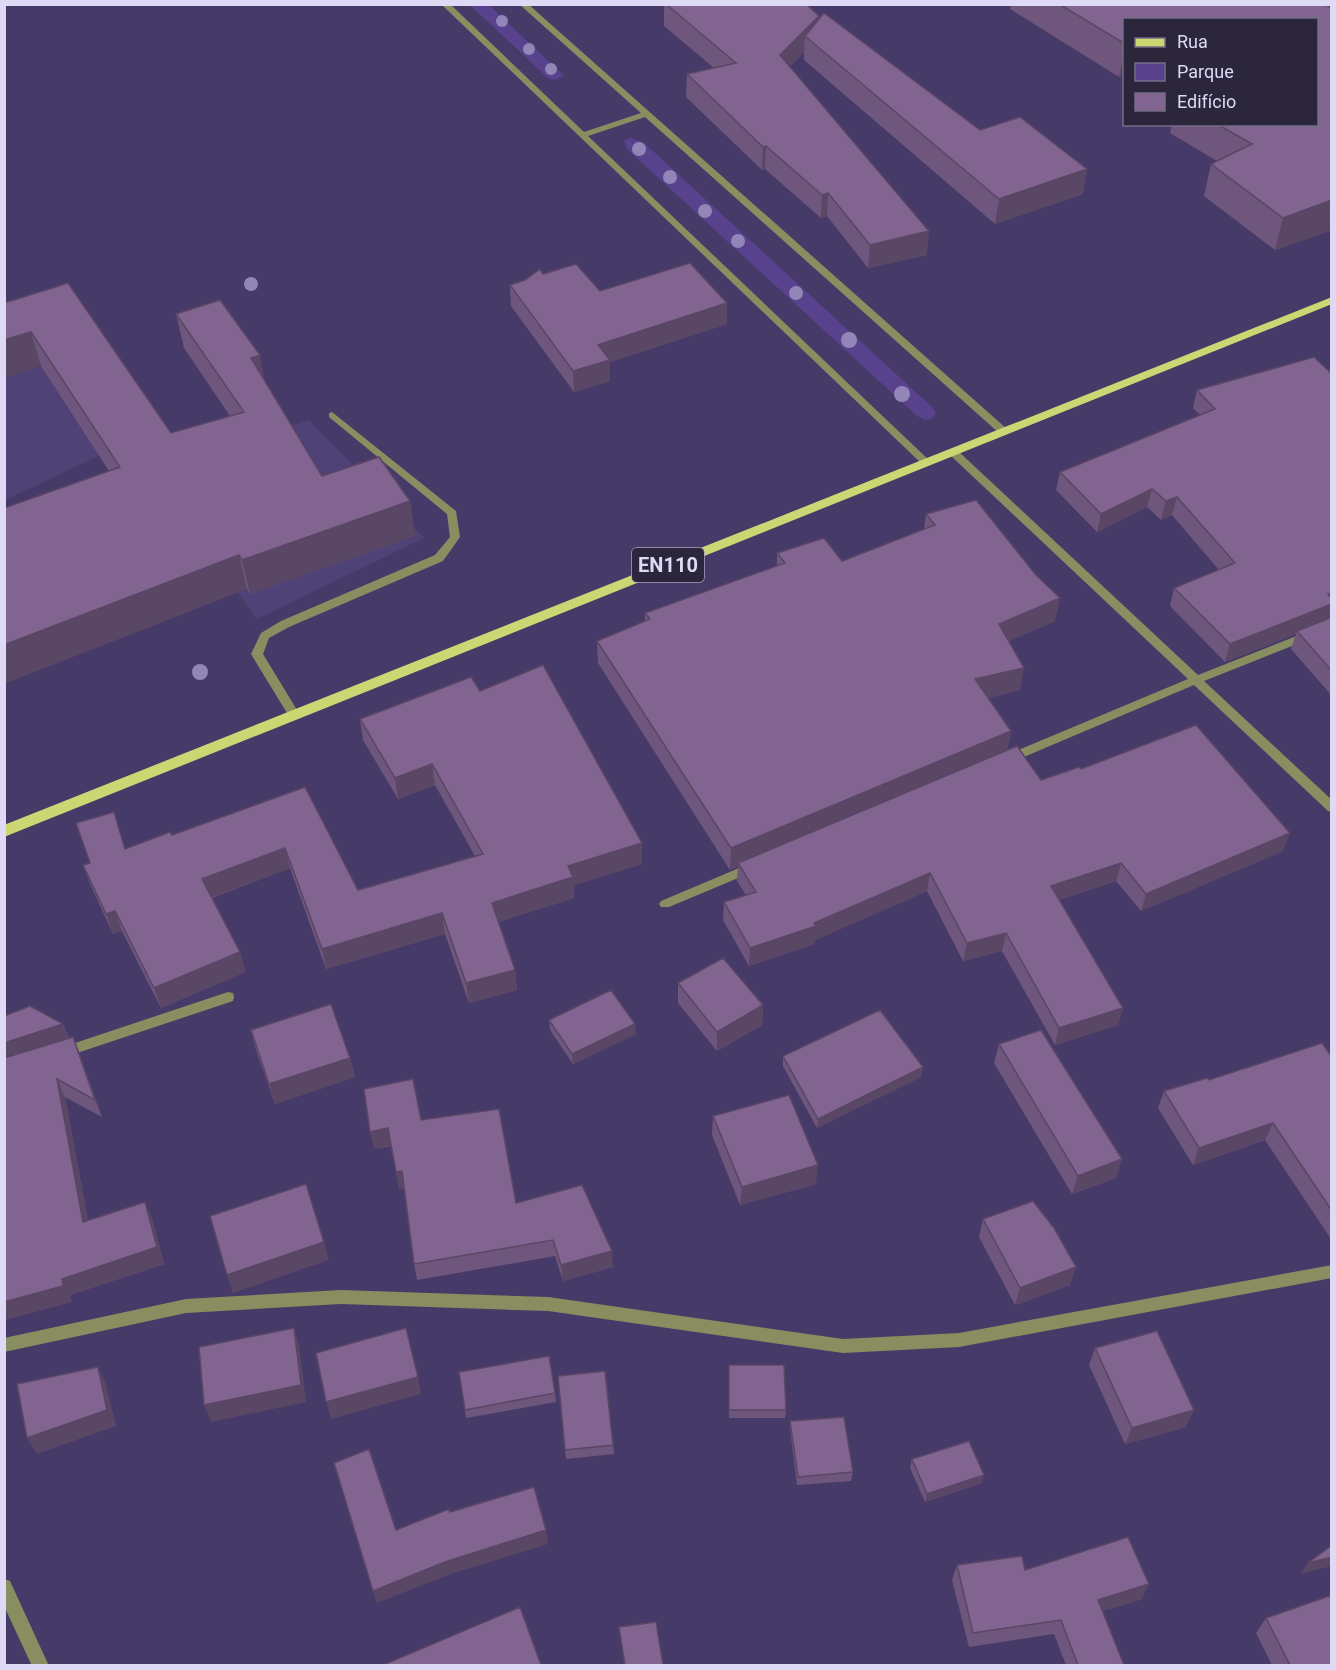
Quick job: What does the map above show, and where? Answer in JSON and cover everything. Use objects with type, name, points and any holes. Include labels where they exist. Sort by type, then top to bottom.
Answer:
[{"type":"main road","name":"EN110","points":[[4,831],[1332,300]]},
{"type":"street","points":[[445,4],[926,462]]},
{"type":"street","points":[[523,4],[1003,431]]},
{"type":"street","points":[[582,135],[646,114]]},
{"type":"street","points":[[294,715],[257,654],[265,636],[285,624],[439,558],[455,537],[452,513],[332,415]]},
{"type":"street","points":[[953,452],[1194,681],[1332,808]]},
{"type":"street","points":[[996,764],[1332,626]]},
{"type":"street","points":[[664,904],[764,862]]},
{"type":"street","points":[[49,1057],[228,997]]},
{"type":"street","points":[[4,1345],[186,1306],[341,1297],[548,1304],[854,1346],[959,1340],[1332,1271]]},
{"type":"street","points":[[4,1587],[41,1665]]},
{"type":"shaded area","points":[[5,339],[156,429],[5,500]]},
{"type":"shaded area","points":[[309,420],[424,538],[257,619],[150,473]]},
{"type":"green space","points":[[470,5],[489,5],[564,76],[554,80],[548,78]]},
{"type":"green space","points":[[631,138],[644,143],[932,407],[936,413],[933,418],[925,420],[917,416],[627,149],[624,140]]},
{"type":"building","points":[[666,4],[806,4],[819,16],[780,55],[929,231],[870,245],[828,193],[822,195],[766,146],[763,147],[687,74],[736,63]]},
{"type":"building","points":[[1059,4],[1324,4],[1332,8],[1332,200],[1283,218],[1211,164],[1252,144],[1220,126],[1318,126],[1318,18],[1123,18],[1123,43]]},
{"type":"building","points":[[824,13],[980,130],[1020,117],[1087,169],[999,199],[805,36]]},
{"type":"building","points":[[690,263],[727,303],[598,345],[610,360],[573,371],[510,285],[525,280],[540,269],[543,274],[576,264],[600,291]]},
{"type":"building","points":[[68,283],[171,433],[244,412],[176,314],[220,300],[260,355],[251,358],[322,476],[379,457],[410,501],[242,560],[239,555],[4,645],[4,508],[120,467],[31,332],[4,340],[4,303]]},
{"type":"building","points":[[1314,357],[1330,372],[1332,371],[1332,593],[1328,594],[1332,599],[1332,604],[1230,644],[1174,588],[1235,563],[1177,497],[1166,501],[1152,489],[1101,514],[1060,472],[1215,409],[1197,390]]},
{"type":"building","points":[[976,500],[1036,575],[1060,598],[999,624],[1024,668],[975,679],[1011,731],[731,848],[597,641],[650,619],[645,613],[785,563],[777,553],[824,538],[842,561],[935,525],[926,514]]},
{"type":"building","points":[[1332,617],[1332,671],[1297,631]]},
{"type":"building","points":[[543,665],[642,843],[568,866],[573,877],[492,903],[515,970],[466,983],[442,913],[322,949],[285,848],[202,879],[240,952],[154,988],[115,911],[106,914],[83,865],[90,863],[76,823],[114,812],[125,849],[170,832],[172,835],[305,787],[358,890],[483,854],[432,764],[395,778],[360,719],[471,677],[480,691]]},
{"type":"building","points":[[1196,725],[1290,833],[1146,894],[1121,863],[1051,886],[1123,1008],[1059,1028],[1006,933],[967,943],[930,873],[814,923],[816,926],[750,948],[724,902],[756,892],[738,863],[1017,746],[1041,780],[1079,767],[1081,769]]},
{"type":"building","points":[[723,958],[763,1005],[717,1032],[678,983]]},
{"type":"building","points":[[611,990],[635,1024],[572,1054],[549,1020]]},
{"type":"building","points":[[331,1004],[350,1058],[269,1084],[251,1030]]},
{"type":"building","points":[[30,1006],[63,1024],[4,1043],[4,1016]]},
{"type":"building","points":[[880,1010],[923,1067],[818,1119],[783,1056]]},
{"type":"building","points":[[1041,1030],[1122,1159],[1078,1176],[999,1044]]},
{"type":"building","points":[[73,1037],[95,1100],[57,1079],[83,1222],[145,1202],[157,1247],[62,1279],[63,1286],[4,1302],[4,1058]]},
{"type":"building","points":[[1322,1043],[1332,1057],[1332,1211],[1273,1123],[1199,1148],[1164,1091],[1207,1078],[1209,1080]]},
{"type":"building","points":[[413,1079],[421,1120],[499,1109],[516,1203],[582,1185],[612,1251],[561,1265],[553,1240],[414,1264],[402,1171],[396,1172],[388,1128],[370,1132],[364,1089]]},
{"type":"building","points":[[789,1095],[818,1165],[742,1187],[713,1116]]},
{"type":"building","points":[[306,1184],[324,1242],[227,1275],[210,1216]]},
{"type":"building","points":[[1033,1201],[1054,1228],[1076,1267],[1020,1288],[983,1219]]},
{"type":"building","points":[[294,1328],[301,1385],[204,1405],[199,1347]]},
{"type":"building","points":[[406,1328],[418,1377],[326,1402],[316,1353]]},
{"type":"building","points":[[1157,1331],[1194,1410],[1132,1428],[1095,1348]]},
{"type":"building","points":[[549,1356],[555,1393],[465,1410],[459,1372]]},
{"type":"building","points":[[729,1365],[784,1365],[786,1410],[729,1410]]},
{"type":"building","points":[[98,1367],[107,1410],[27,1438],[17,1384]]},
{"type":"building","points":[[605,1371],[613,1445],[565,1450],[558,1376]]},
{"type":"building","points":[[844,1417],[853,1472],[798,1477],[790,1421]]},
{"type":"building","points":[[969,1441],[984,1475],[927,1494],[912,1459]]},
{"type":"building","points":[[369,1449],[396,1530],[449,1509],[450,1512],[534,1487],[546,1530],[445,1562],[373,1591],[334,1463]]},
{"type":"building","points":[[1128,1537],[1149,1584],[1098,1600],[1124,1665],[1078,1665],[1061,1620],[973,1633],[957,1565],[1022,1556],[1025,1570]]},
{"type":"building","points":[[1332,1545],[1332,1557],[1308,1563]]},
{"type":"building","points":[[1329,1596],[1332,1601],[1332,1665],[1290,1665],[1266,1618]]},
{"type":"building","points":[[520,1607],[541,1665],[383,1665]]},
{"type":"building","points":[[656,1622],[663,1665],[625,1665],[619,1627]]}]
